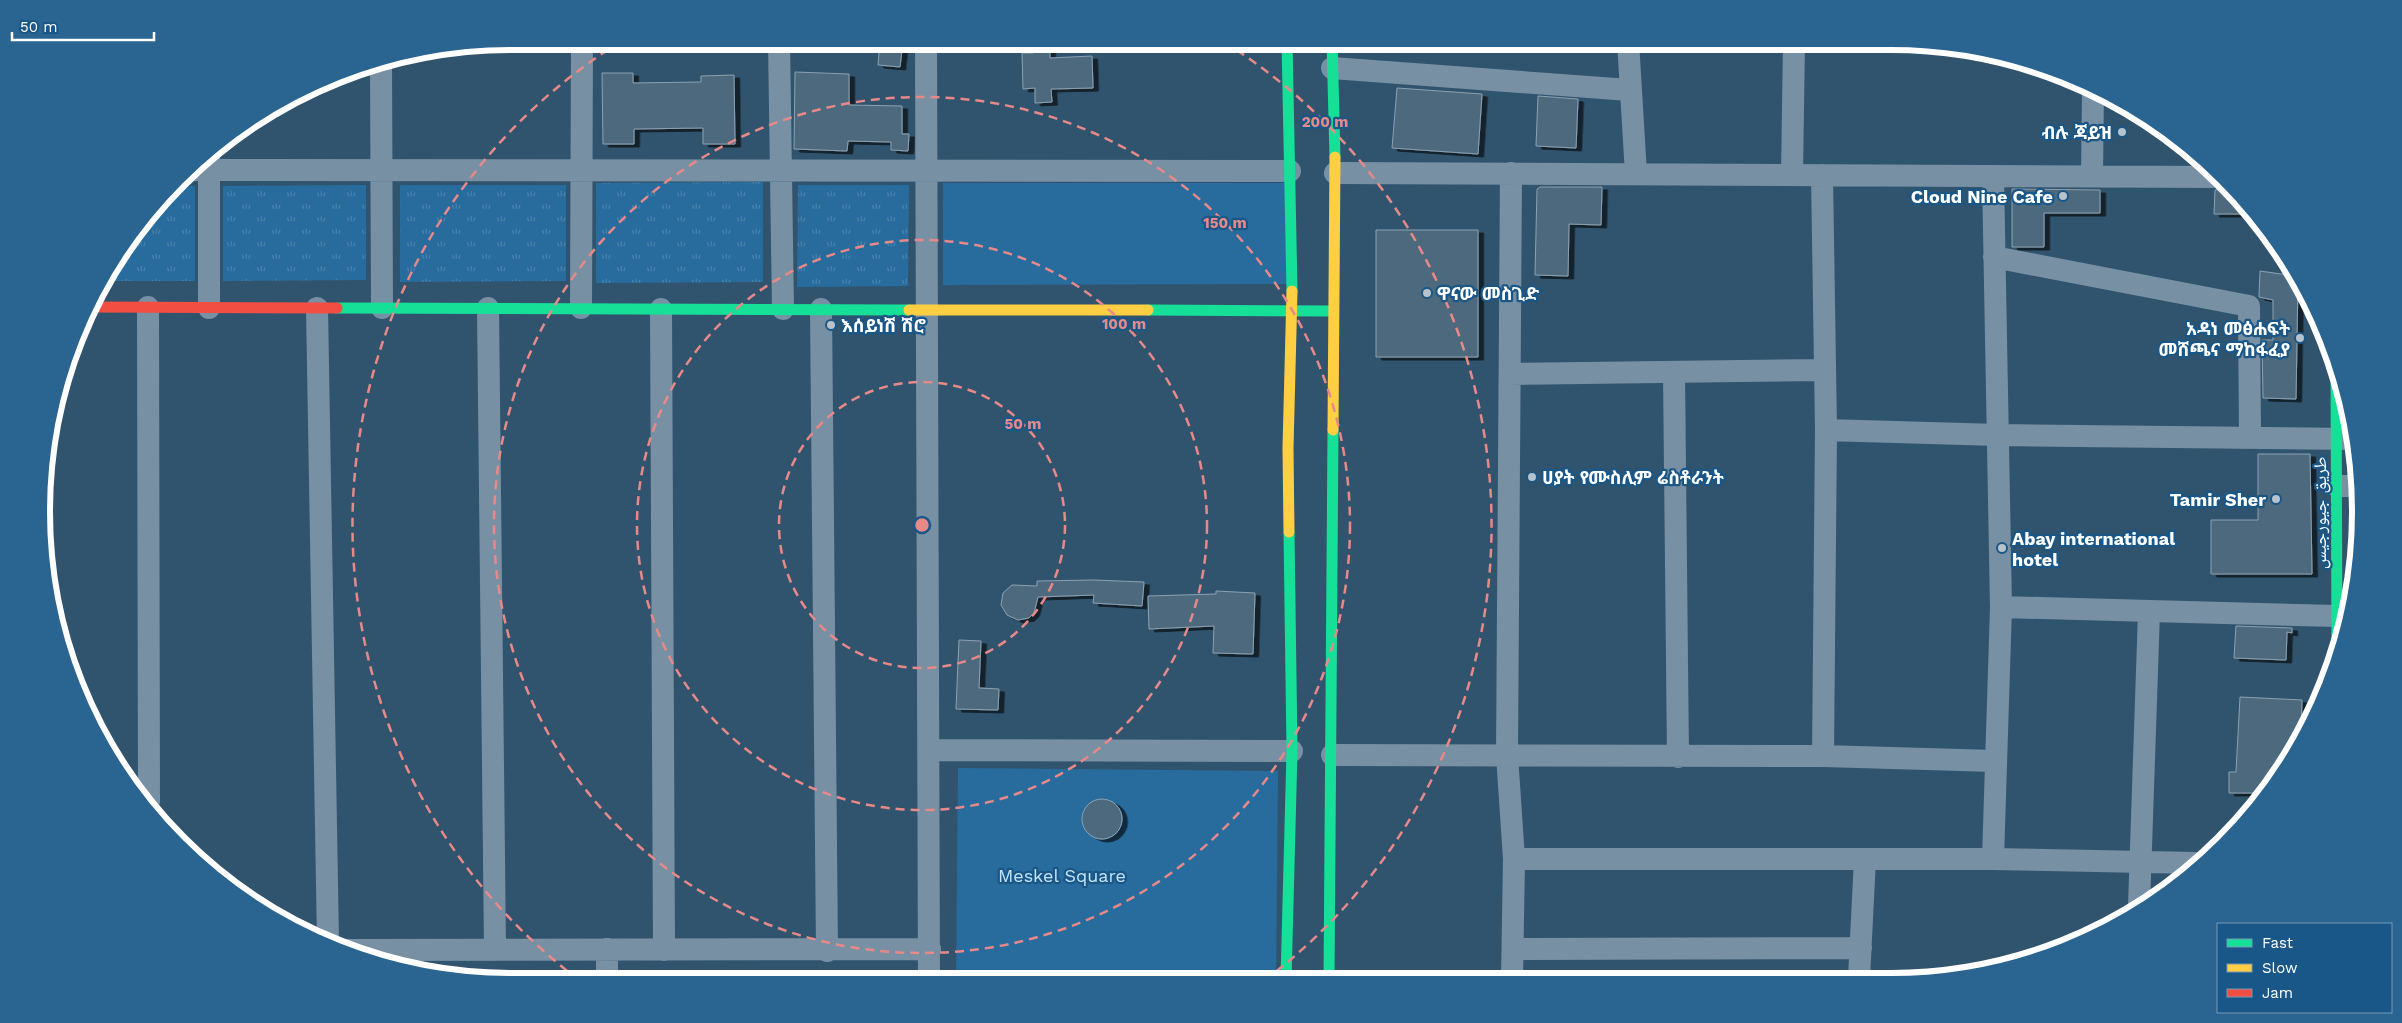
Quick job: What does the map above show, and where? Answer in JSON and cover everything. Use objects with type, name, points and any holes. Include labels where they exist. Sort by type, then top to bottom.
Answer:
[{"type":"main road","points":[[1288,50],[1295,171],[1292,448],[1328,973]]},
{"type":"main road","points":[[1287,973],[1312,753],[1327,448],[1332,311],[1330,173],[1332,50]]},
{"type":"main road","points":[[98,308],[1332,311]]},
{"type":"main road","name":"طريق جيورجيس","points":[[2337,627],[2337,486],[2344,439],[2341,413]]},
{"type":"street","points":[[581,308],[582,50]]},
{"type":"street","points":[[779,50],[783,309]]},
{"type":"street","points":[[926,50],[929,309],[930,973]]},
{"type":"street","points":[[1628,50],[1629,90],[1636,174]]},
{"type":"street","points":[[1792,175],[1794,50]]},
{"type":"street","points":[[1332,68],[1629,90]]},
{"type":"street","points":[[381,69],[382,308]]},
{"type":"street","points":[[2092,176],[2093,97]]},
{"type":"street","points":[[208,164],[382,170],[1295,171]]},
{"type":"street","points":[[204,168],[209,308]]},
{"type":"street","points":[[1330,173],[2208,177]]},
{"type":"street","points":[[1511,173],[1507,755],[1514,859],[1512,973]]},
{"type":"street","points":[[1822,175],[1826,430],[1823,756]]},
{"type":"street","points":[[1992,176],[2001,607],[1992,859]]},
{"type":"street","points":[[1994,257],[2249,306],[2250,438]]},
{"type":"street","points":[[148,308],[149,797]]},
{"type":"street","points":[[317,308],[328,935]]},
{"type":"street","points":[[488,308],[495,949]]},
{"type":"street","points":[[661,309],[664,950]]},
{"type":"street","points":[[821,309],[827,951]]},
{"type":"street","points":[[1510,374],[1824,370]]},
{"type":"street","points":[[1674,372],[1678,757]]},
{"type":"street","points":[[1826,430],[1998,435],[2344,439]]},
{"type":"street","points":[[2337,486],[2351,486]]},
{"type":"street","points":[[2001,607],[2337,616]]},
{"type":"street","points":[[2139,900],[2149,612]]},
{"type":"street","points":[[930,750],[1678,757],[1823,756],[1995,761]]},
{"type":"street","points":[[1514,859],[1992,859],[2142,860],[2189,863]]},
{"type":"street","points":[[1859,973],[1865,859]]},
{"type":"street","points":[[1513,949],[1861,948]]},
{"type":"street","points":[[607,949],[607,973]]},
{"type":"street","points":[[366,950],[827,951],[930,949]]},
{"type":"green space","points":[[763,182],[763,282],[596,283],[596,183]]},
{"type":"green space","points":[[943,183],[1288,183],[1288,284],[943,285]]},
{"type":"green space","points":[[366,185],[366,280],[223,281],[223,186]]},
{"type":"green space","points":[[400,185],[566,185],[566,281],[400,282]]},
{"type":"green space","points":[[798,185],[909,185],[908,286],[797,287]]},
{"type":"green space","points":[[184,186],[195,186],[195,281],[112,281],[145,231]]},
{"type":"green space","name":"Meskel Square","points":[[958,768],[1278,771],[1276,973],[956,973]]},
{"type":"building","points":[[879,50],[902,50],[900,67],[878,65]]},
{"type":"building","points":[[1033,50],[1050,50],[1050,58],[1092,56],[1093,88],[1051,89],[1052,102],[1035,103],[1035,88],[1023,89],[1022,53],[1033,53]]},
{"type":"building","points":[[795,72],[849,74],[849,105],[902,106],[902,134],[909,134],[908,151],[891,150],[891,142],[848,141],[847,151],[794,149]]},
{"type":"building","points":[[602,73],[633,73],[633,83],[701,82],[701,76],[734,75],[735,144],[703,144],[703,128],[634,129],[634,144],[603,144]]},
{"type":"building","points":[[1397,88],[1482,94],[1478,154],[1392,148]]},
{"type":"building","points":[[1538,96],[1578,99],[1576,148],[1536,146]]},
{"type":"building","points":[[1540,187],[1602,187],[1601,225],[1569,224],[1568,276],[1535,275],[1537,189]]},
{"type":"building","points":[[2012,189],[2100,190],[2100,213],[2044,213],[2044,247],[2012,247]]},
{"type":"building","points":[[2221,189],[2243,214],[2214,214],[2215,190]]},
{"type":"building","name":"ዋናው መስጊድ","points":[[1376,230],[1478,230],[1478,357],[1376,357]]},
{"type":"building","points":[[2260,271],[2286,275],[2298,295],[2296,399],[2263,398],[2262,340],[2273,340],[2273,300],[2259,297]]},
{"type":"building","points":[[2258,454],[2310,454],[2312,574],[2211,574],[2211,520],[2258,520]]},
{"type":"building","points":[[1094,580],[1144,582],[1142,606],[1093,603],[1094,595],[1038,597],[1034,613],[1029,618],[1018,620],[1007,615],[1001,605],[1003,593],[1012,585],[1037,586],[1037,581]]},
{"type":"building","points":[[1216,591],[1255,593],[1253,654],[1213,653],[1214,626],[1149,629],[1148,596],[1216,594]]},
{"type":"building","points":[[2236,626],[2292,628],[2292,633],[2287,632],[2286,660],[2234,658]]},
{"type":"building","points":[[959,640],[981,641],[979,688],[999,689],[998,710],[956,709]]},
{"type":"building","points":[[2240,697],[2302,700],[2301,721],[2274,768],[2256,793],[2229,793],[2229,772],[2236,772]]},
{"type":"building","points":[[1098,799],[1106,799],[1113,802],[1119,808],[1122,819],[1119,830],[1113,836],[1106,839],[1098,839],[1091,836],[1085,830],[1082,823],[1082,815],[1085,808],[1091,802]]},
{"type":"traffic: fast","points":[[1287,50],[1292,291]]},
{"type":"traffic: fast","points":[[1332,50],[1335,157]]},
{"type":"traffic: fast","points":[[337,308],[909,310]]},
{"type":"traffic: fast","points":[[1148,310],[1332,311]]},
{"type":"traffic: fast","points":[[2336,392],[2337,627]]},
{"type":"traffic: fast","points":[[1329,973],[1333,430]]},
{"type":"traffic: fast","points":[[1286,973],[1292,751],[1289,532]]},
{"type":"traffic: slow","points":[[1333,430],[1335,157]]},
{"type":"traffic: slow","points":[[1289,532],[1288,448],[1292,291]]},
{"type":"traffic: slow","points":[[909,310],[1148,310]]},
{"type":"traffic: jam","points":[[98,307],[337,308]]},
{"type":"place","name":"ብሉ ጃይዝ","points":[[2122,132]]},
{"type":"place","name":"Cloud Nine Cafe","points":[[2063,196]]},
{"type":"place","name":"ዋናው መስጊድ","points":[[1427,293]]},
{"type":"place","name":"እሰይነሽ ሽሮ","points":[[831,325]]},
{"type":"place","name":"አዳነ መፅሐፍት መሸጫና ማከፋፈያ","points":[[2300,338]]},
{"type":"place","name":"ሀያት የሙስሊም ሬስቶራንት","points":[[1532,477]]},
{"type":"place","name":"Tamir Sher","points":[[2276,499]]},
{"type":"place","name":"Abay international hotel","points":[[2002,548]]}]
